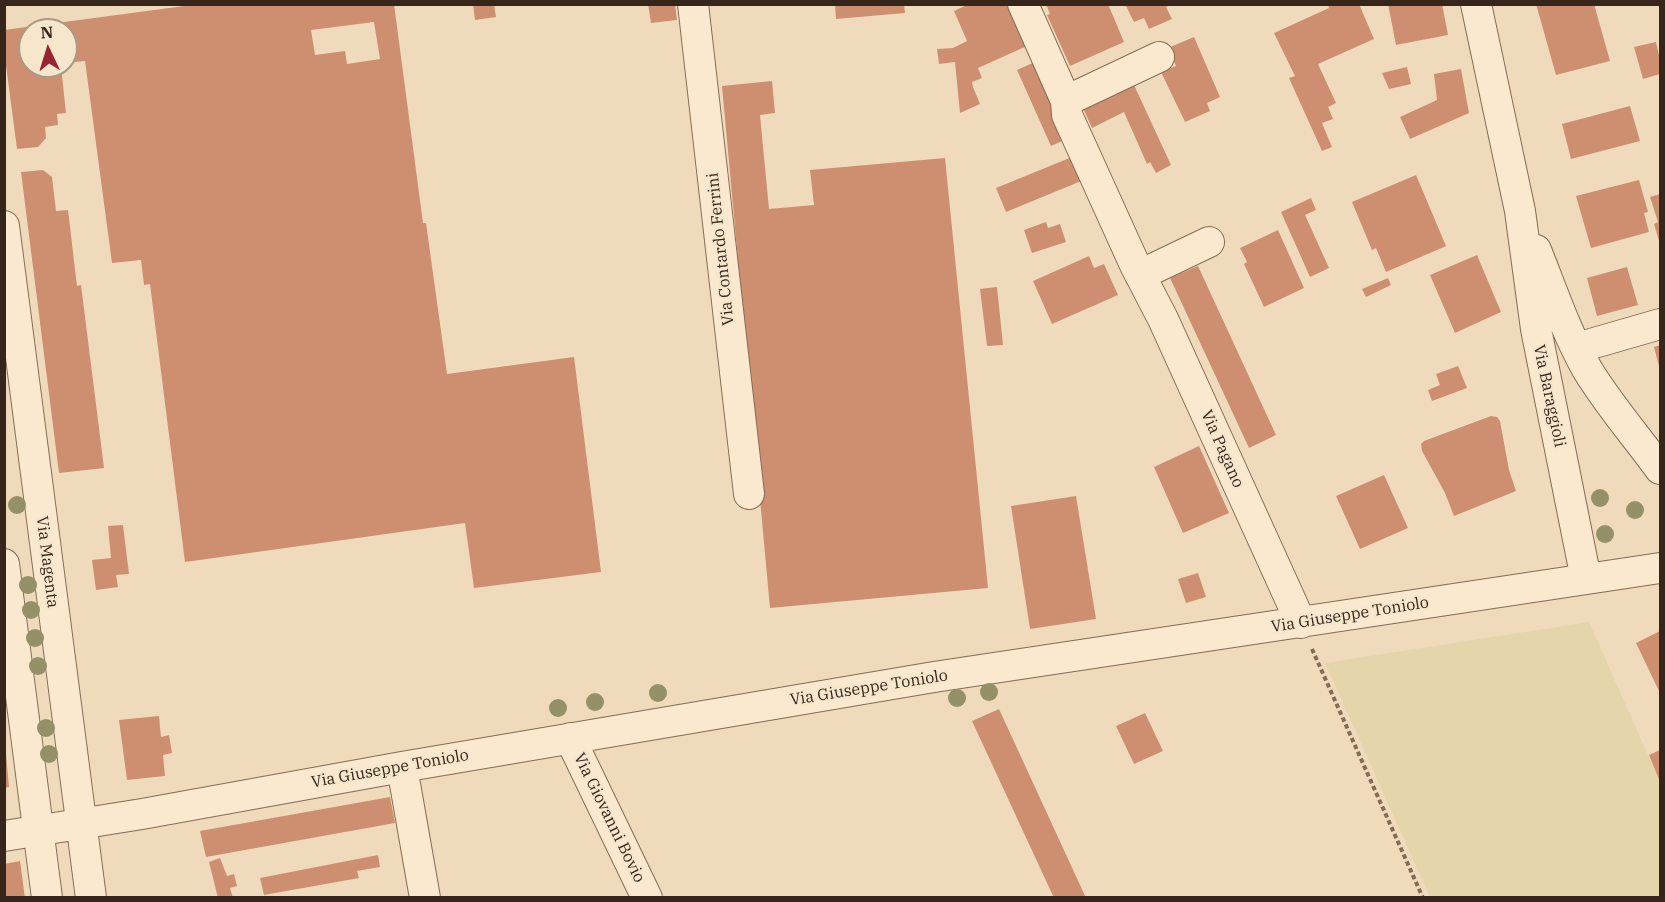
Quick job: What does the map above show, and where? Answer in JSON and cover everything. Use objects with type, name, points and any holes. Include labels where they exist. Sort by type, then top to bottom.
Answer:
[{"type":"street","name":"Via Contardo Ferrini","points":[[693,4],[748,494]]},
{"type":"street","name":"Via Pagano","points":[[1023,4],[1066,101],[1067,115],[1140,275],[1163,319],[1301,623]]},
{"type":"street","name":"Via Baraggioli","points":[[1476,4],[1520,212],[1536,329],[1586,579]]},
{"type":"street","points":[[1066,101],[1159,57]]},
{"type":"street","name":"Via Baraggioli","points":[[1520,212],[1576,348],[1596,383],[1660,469]]},
{"type":"street","name":"Via Magenta","points":[[4,226],[17,430],[91,897]]},
{"type":"street","points":[[1140,275],[1209,242]]},
{"type":"street","points":[[1576,348],[1660,324]]},
{"type":"street","points":[[4,564],[47,897]]},
{"type":"street","name":"Via Giuseppe Toniolo","points":[[4,836],[934,677],[1660,568]]},
{"type":"street","name":"Via Giovanni Bovio","points":[[570,738],[647,897]]},
{"type":"street","points":[[402,767],[425,897]]},
{"type":"path","points":[[1301,623],[1423,897]]},
{"type":"shaded area","points":[[1589,622],[1660,782],[1660,897],[1430,897],[1325,663]]},
{"type":"building","points":[[199,4],[394,4],[423,223],[426,223],[447,374],[574,357],[601,572],[474,588],[465,523],[185,562],[150,284],[144,285],[141,260],[112,263],[85,61],[78,62],[78,20]],"holes":[[[374,22],[380,59],[347,64],[345,51],[315,55],[311,30]]]},
{"type":"building","points":[[473,4],[494,4],[496,17],[475,20]]},
{"type":"building","points":[[648,4],[675,4],[677,20],[651,23]]},
{"type":"building","points":[[835,4],[904,4],[905,13],[836,19]]},
{"type":"building","points":[[969,4],[1008,4],[1027,46],[978,68],[982,78],[972,82],[980,104],[960,113],[955,62],[939,64],[937,49],[953,48],[967,41],[954,11]]},
{"type":"building","points":[[1046,4],[1108,4],[1124,42],[1070,66],[1047,15],[1050,14]]},
{"type":"building","points":[[1125,4],[1173,4],[1166,7],[1172,19],[1149,29],[1144,18],[1134,22]]},
{"type":"building","points":[[1328,4],[1359,4],[1374,39],[1318,64],[1336,103],[1328,107],[1333,119],[1322,123],[1332,147],[1322,151],[1289,78],[1295,76],[1274,33],[1329,8]]},
{"type":"building","points":[[1388,4],[1442,4],[1448,35],[1396,45]]},
{"type":"building","points":[[1536,4],[1594,4],[1610,61],[1556,75]]},
{"type":"building","points":[[18,28],[18,78],[62,78],[66,113],[57,114],[58,125],[45,127],[46,138],[38,147],[17,149],[4,50],[4,30]]},
{"type":"building","points":[[1194,37],[1220,97],[1207,103],[1210,111],[1185,122],[1161,72],[1176,66],[1168,48]]},
{"type":"building","points":[[1656,42],[1660,74],[1643,79],[1634,47]]},
{"type":"building","points":[[1035,62],[1069,138],[1051,146],[1017,70]]},
{"type":"building","points":[[1407,67],[1411,84],[1389,89],[1382,73]]},
{"type":"building","points":[[1461,69],[1469,113],[1410,139],[1400,117],[1437,100],[1434,74]]},
{"type":"building","points":[[772,81],[775,113],[760,115],[769,209],[814,205],[810,170],[945,158],[988,588],[770,608],[722,86]]},
{"type":"building","points":[[1134,85],[1171,165],[1156,173],[1150,162],[1147,164],[1124,112],[1092,128],[1083,108]]},
{"type":"building","points":[[1630,106],[1640,141],[1571,159],[1562,124]]},
{"type":"building","points":[[1077,155],[1086,179],[1006,212],[996,188]]},
{"type":"building","points":[[43,170],[52,177],[56,211],[68,210],[77,286],[81,285],[104,468],[59,473],[21,172]]},
{"type":"building","points":[[1416,175],[1446,246],[1386,272],[1376,248],[1372,250],[1352,202]]},
{"type":"building","points":[[1639,180],[1648,212],[1644,213],[1649,232],[1591,248],[1576,196]]},
{"type":"building","points":[[1660,194],[1660,244],[1654,224],[1658,222],[1650,197]]},
{"type":"building","points":[[1311,198],[1316,210],[1305,215],[1329,268],[1310,277],[1281,212]]},
{"type":"building","points":[[1046,222],[1048,228],[1060,224],[1066,242],[1032,253],[1024,230]]},
{"type":"building","points":[[1278,230],[1304,288],[1264,307],[1244,264],[1247,262],[1240,248]]},
{"type":"building","points":[[1477,255],[1501,312],[1455,333],[1430,275]]},
{"type":"building","points":[[1089,256],[1094,268],[1104,264],[1118,295],[1052,324],[1033,281]]},
{"type":"building","points":[[1198,266],[1276,435],[1249,448],[1170,278]]},
{"type":"building","points":[[1627,267],[1638,305],[1597,316],[1587,278]]},
{"type":"building","points":[[1388,278],[1391,285],[1366,297],[1362,289]]},
{"type":"building","points":[[997,287],[1003,345],[987,346],[980,289]]},
{"type":"building","points":[[1660,345],[1660,370],[1654,347]]},
{"type":"building","points":[[1458,366],[1467,388],[1432,401],[1428,390],[1440,385],[1436,374]]},
{"type":"building","points":[[1491,416],[1497,417],[1500,421],[1509,470],[1516,491],[1454,516],[1445,493],[1422,451],[1421,444]]},
{"type":"building","points":[[1199,446],[1229,513],[1183,533],[1154,467]]},
{"type":"building","points":[[1384,475],[1408,528],[1360,549],[1336,496]]},
{"type":"building","points":[[1076,496],[1096,619],[1030,629],[1011,506]]},
{"type":"building","points":[[123,525],[129,574],[116,575],[118,587],[96,590],[92,560],[111,558],[108,526]]},
{"type":"building","points":[[1198,573],[1206,597],[1186,603],[1178,579]]},
{"type":"building","points":[[1660,631],[1660,690],[1659,691],[1636,643]]},
{"type":"building","points":[[999,709],[1086,898],[1054,898],[972,721]]},
{"type":"building","points":[[1145,713],[1163,751],[1134,764],[1116,726]]},
{"type":"building","points":[[159,716],[161,737],[169,735],[172,753],[163,755],[165,776],[127,780],[119,720]]},
{"type":"building","points":[[1660,750],[1660,782],[1649,755]]},
{"type":"building","points":[[6,754],[9,787],[4,788],[4,755]]},
{"type":"building","points":[[390,797],[395,823],[206,857],[200,831]]},
{"type":"building","points":[[378,855],[380,867],[357,871],[359,878],[264,895],[260,878]]},
{"type":"building","points":[[220,858],[227,876],[234,874],[237,886],[230,888],[233,898],[218,898],[209,862]]},
{"type":"building","points":[[20,861],[25,898],[4,898],[4,864]]}]
